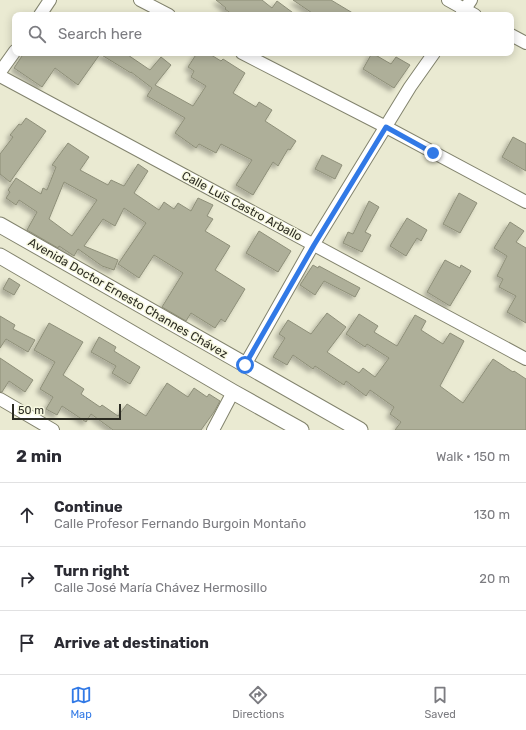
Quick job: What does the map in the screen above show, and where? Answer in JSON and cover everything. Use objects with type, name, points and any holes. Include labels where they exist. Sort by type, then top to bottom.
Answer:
[{"type":"street","points":[[42,12],[50,0]]},
{"type":"street","points":[[140,0],[163,12]]},
{"type":"street","points":[[448,0],[468,10]]},
{"type":"street","points":[[514,37],[526,43]]},
{"type":"street","points":[[0,72],[12,55]]},
{"type":"street","points":[[248,56],[386,127],[526,202]]},
{"type":"street","points":[[245,365],[314,245],[410,87],[432,56]]},
{"type":"street","name":"Calle Luis Castro Arballo","points":[[0,76],[526,359]]},
{"type":"street","name":"Avenida Doctor Ernesto Channes Chávez","points":[[0,225],[360,430]]},
{"type":"street","points":[[0,256],[301,430]]},
{"type":"street","points":[[214,430],[233,392]]},
{"type":"street","points":[[0,399],[53,430]]},
{"type":"building","points":[[216,0],[262,0],[272,8],[277,1],[292,12],[229,12],[225,9],[226,8]]},
{"type":"building","points":[[293,0],[331,0],[351,12],[311,12]]},
{"type":"building","points":[[22,56],[99,56],[78,85],[55,68],[42,87],[14,68]]},
{"type":"building","points":[[103,56],[129,56],[150,70],[161,57],[171,65],[155,85],[193,106],[206,86],[191,77],[194,71],[188,67],[195,56],[213,56],[221,61],[223,59],[245,73],[233,93],[256,107],[259,102],[272,110],[265,121],[296,141],[290,150],[288,149],[278,166],[273,162],[253,195],[236,185],[252,160],[221,144],[216,153],[199,144],[196,148],[175,133],[185,118],[147,96],[152,88]]},
{"type":"building","points":[[370,56],[377,56],[391,64],[396,57],[410,65],[394,88],[363,69]]},
{"type":"building","points":[[26,118],[46,131],[10,182],[0,174],[0,154],[13,137],[10,135]]},
{"type":"building","points":[[513,137],[526,144],[526,171],[502,157]]},
{"type":"building","points":[[68,143],[89,157],[80,170],[108,185],[111,180],[124,186],[138,164],[148,171],[134,193],[159,210],[164,202],[174,209],[178,203],[191,211],[198,198],[213,205],[207,216],[213,219],[205,231],[230,246],[215,270],[245,289],[225,322],[221,319],[215,328],[191,313],[186,321],[162,307],[183,273],[154,255],[139,278],[118,264],[146,223],[124,208],[115,226],[103,219],[84,246],[118,260],[114,270],[102,266],[78,249],[74,256],[59,246],[58,248],[27,230],[37,212],[19,200],[16,205],[6,198],[10,192],[8,190],[16,178],[41,194],[43,188],[47,190],[56,167],[52,165]],"holes":[[[64,182],[97,200],[72,236],[49,219]]]},
{"type":"building","points":[[322,155],[342,165],[335,179],[315,169]]},
{"type":"building","points":[[459,193],[477,203],[460,233],[443,224]]},
{"type":"building","points":[[369,201],[379,207],[365,232],[371,235],[362,252],[343,243],[348,232],[353,234]]},
{"type":"building","points":[[407,218],[427,230],[421,241],[417,238],[406,256],[390,246]]},
{"type":"building","points":[[510,222],[524,231],[516,242],[526,248],[526,323],[507,312],[516,296],[499,287],[503,279],[497,276],[507,256],[494,248]]},
{"type":"building","points":[[259,231],[291,251],[278,272],[246,253]]},
{"type":"building","points":[[445,260],[460,268],[461,265],[471,271],[450,306],[427,292]]},
{"type":"building","points":[[313,265],[318,268],[319,266],[360,288],[355,297],[324,281],[315,295],[300,285]]},
{"type":"building","points":[[9,278],[20,285],[14,295],[3,289]]},
{"type":"building","points":[[327,313],[346,327],[327,352],[359,373],[363,368],[375,377],[389,358],[367,344],[365,347],[346,334],[359,314],[378,326],[374,332],[397,346],[415,315],[426,321],[421,330],[443,344],[450,333],[464,341],[440,386],[463,403],[493,359],[526,379],[526,430],[395,430],[401,422],[390,414],[394,407],[370,390],[366,396],[346,381],[344,385],[315,366],[313,369],[293,355],[287,365],[273,357],[285,338],[279,334],[288,320],[311,334]]},
{"type":"building","points":[[0,316],[15,325],[13,329],[35,340],[28,352],[6,339],[0,348]]},
{"type":"building","points":[[49,323],[83,342],[63,375],[84,389],[81,394],[100,407],[102,405],[118,416],[127,404],[146,416],[167,383],[188,397],[194,388],[207,397],[209,394],[220,401],[201,430],[113,430],[91,414],[86,422],[62,406],[57,415],[46,409],[53,397],[40,389],[55,362],[34,350]]},
{"type":"building","points":[[99,337],[116,347],[114,351],[140,367],[130,384],[112,373],[116,366],[91,352]]},
{"type":"building","points":[[0,358],[33,380],[25,392],[9,381],[2,392],[0,392]]},
{"type":"route","points":[[245,365],[314,245],[386,127],[433,153]]}]
